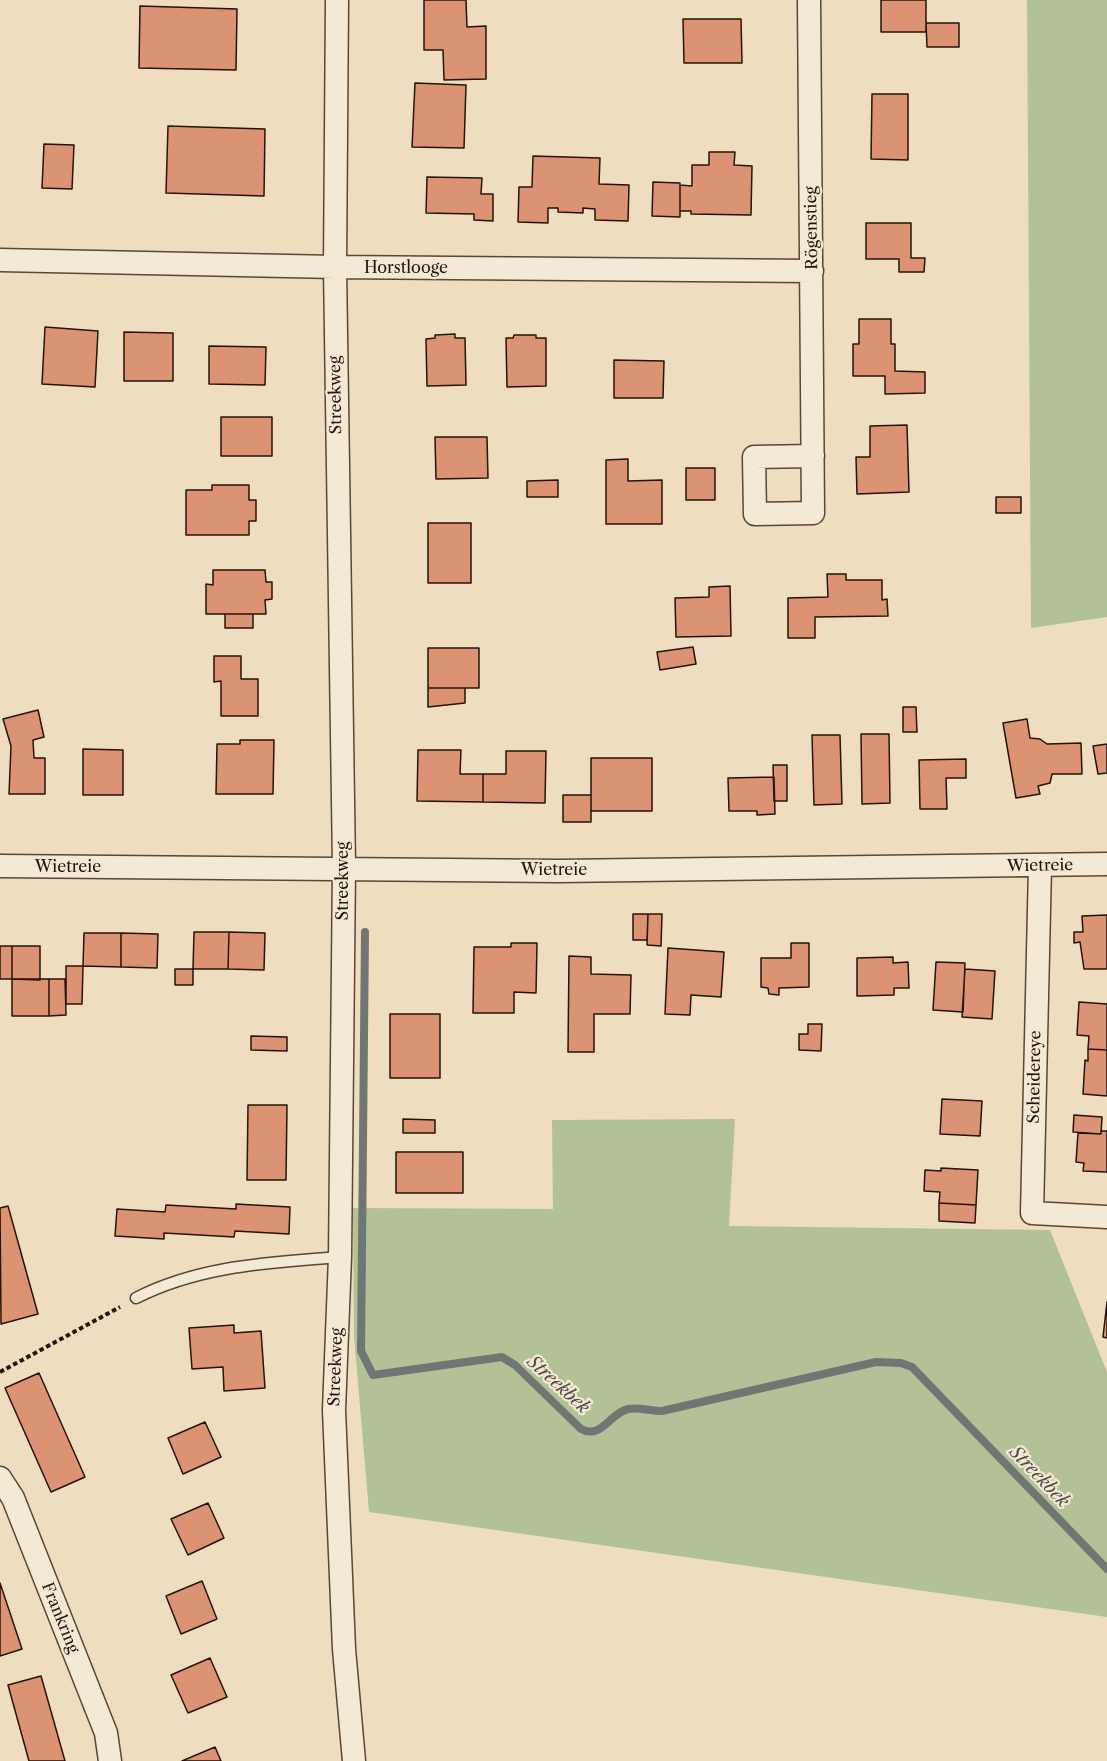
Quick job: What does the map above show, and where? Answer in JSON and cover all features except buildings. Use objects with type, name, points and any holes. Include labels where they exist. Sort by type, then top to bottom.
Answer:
[{"type":"street","name":"Streekweg","points":[[337,0],[334,267],[344,867],[340,1257],[334,1410],[344,1649],[354,1761]]},
{"type":"street","name":"Rögenstieg","points":[[809,0],[813,456]]},
{"type":"street","name":"Horstlooge","points":[[0,260],[334,267],[812,271]]},
{"type":"street","name":"Wietreie","points":[[0,866],[344,867],[559,871],[1107,864]]},
{"type":"street","name":"Scheidereye","points":[[1040,866],[1032,1213],[1107,1217]]},
{"type":"street","name":"Frankring","points":[[0,1478],[13,1498],[106,1733],[110,1761]]},
{"type":"lane","points":[[136,1298],[153,1290],[231,1266],[340,1257]]},
{"type":"path","points":[[0,1372],[136,1298]]},
{"type":"green space","points":[[1027,0],[1107,0],[1107,617],[1031,628]]},
{"type":"green space","points":[[735,1119],[729,1226],[1050,1230],[1107,1372],[1107,1617],[369,1512],[354,1336],[353,1208],[553,1209],[552,1120]]},
{"type":"waterway","name":"Streekbek","points":[[365,932],[361,1351],[373,1375],[502,1357],[515,1365],[581,1429],[594,1431],[628,1409],[662,1411],[876,1362],[901,1363],[912,1367],[1107,1569]]}]
